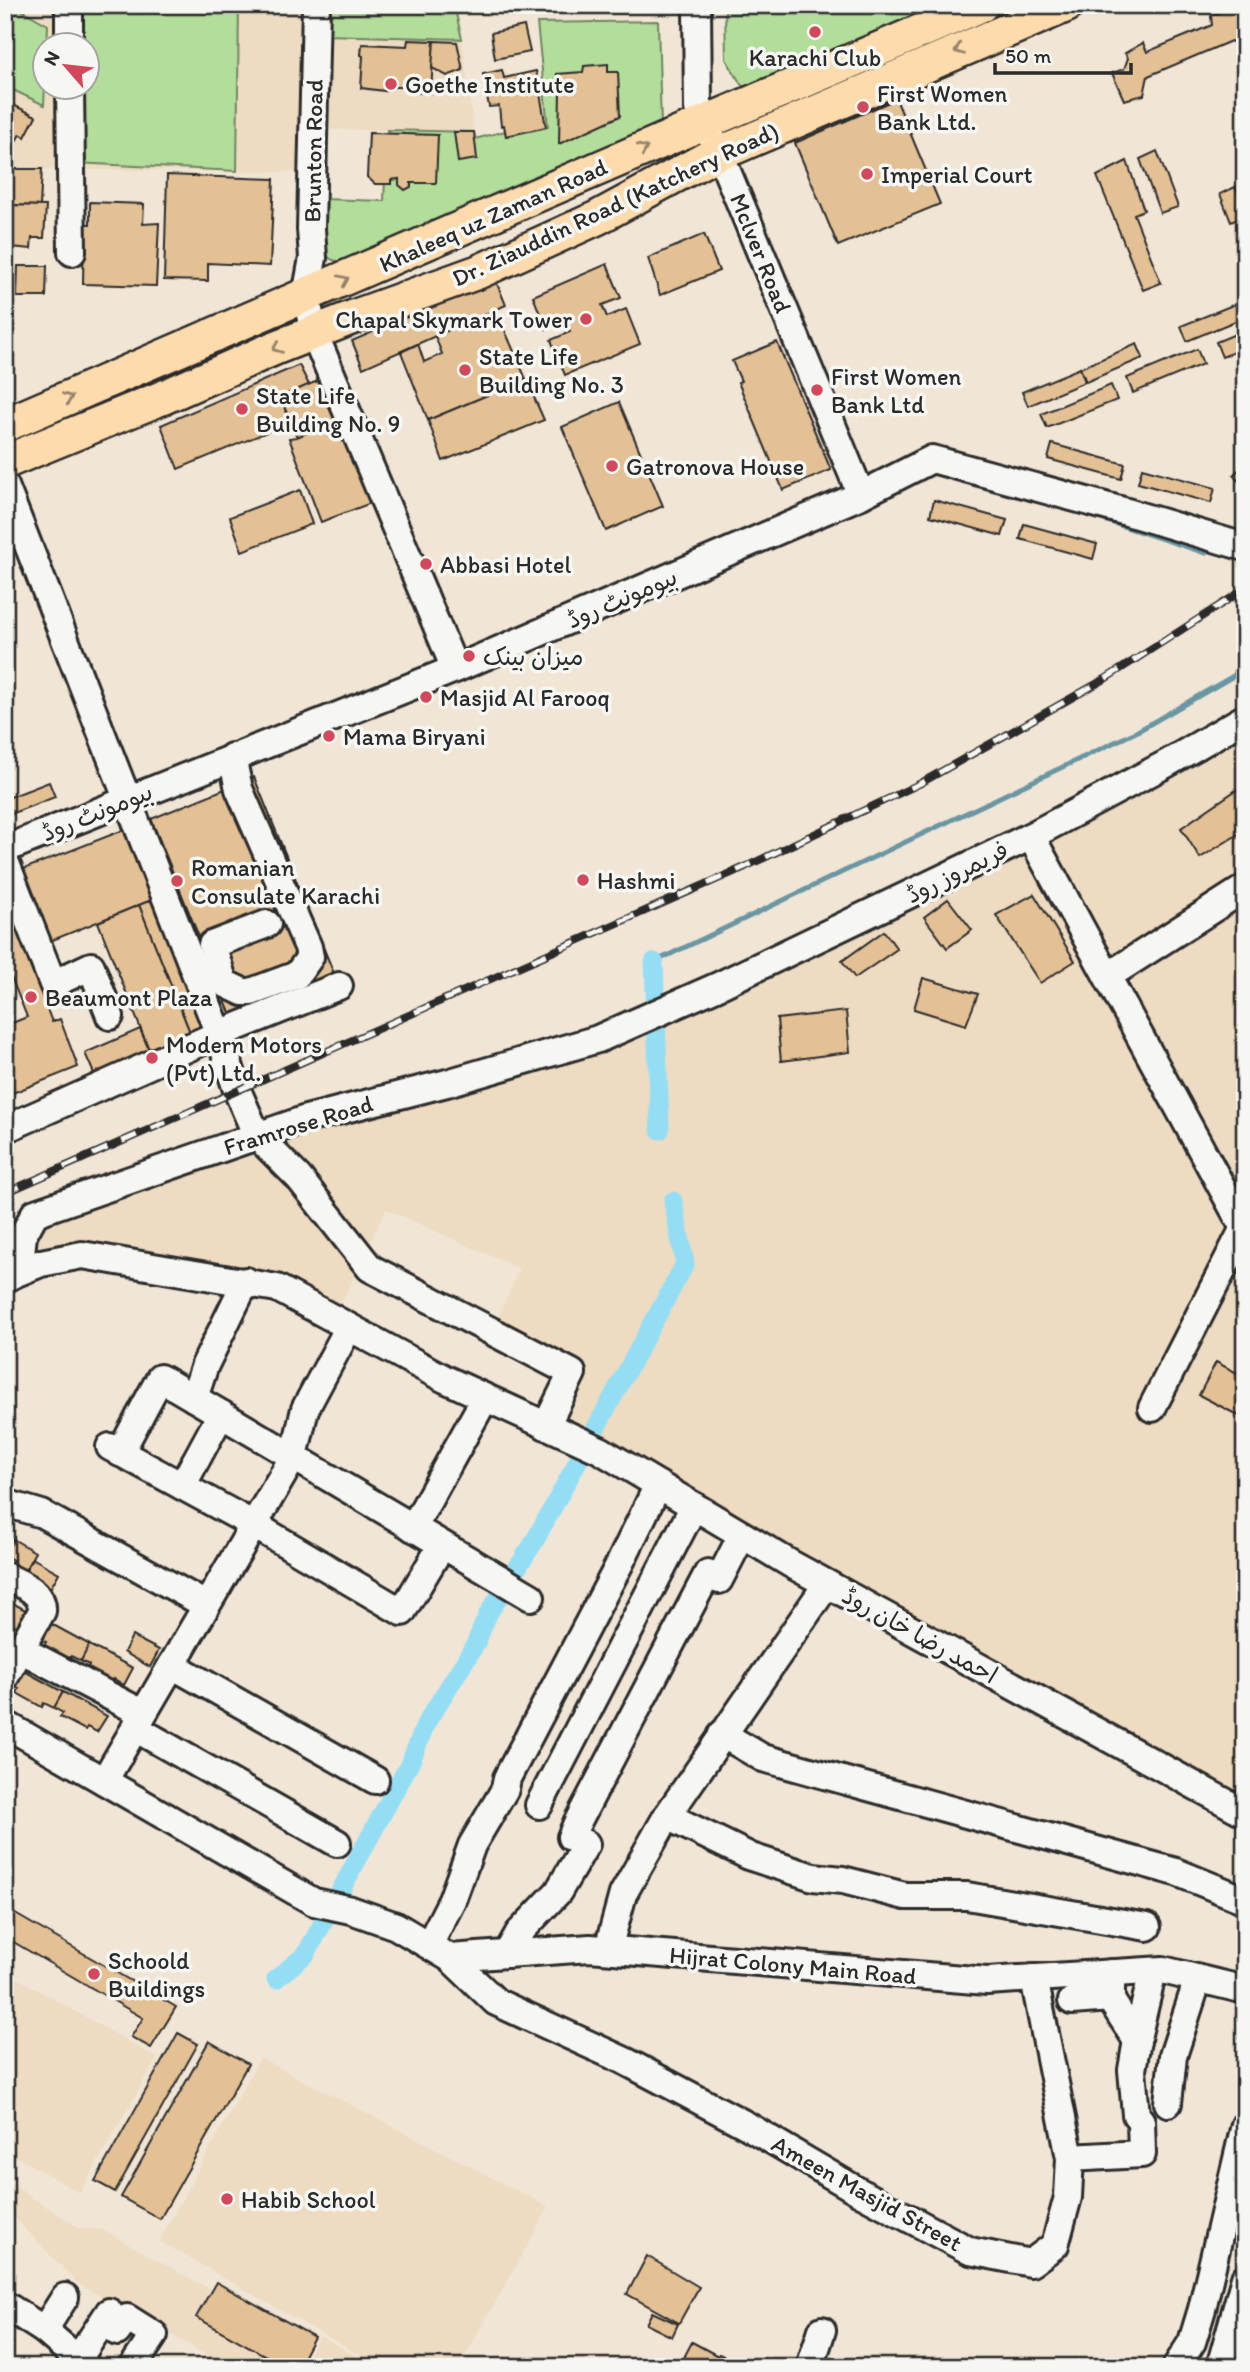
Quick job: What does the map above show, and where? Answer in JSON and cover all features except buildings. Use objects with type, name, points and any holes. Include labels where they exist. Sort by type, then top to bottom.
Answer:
[{"type":"main road","name":"Khaleeq uz Zaman Road","points":[[5,425],[705,122],[944,14],[981,5]]},
{"type":"main road","name":"Dr. Ziauddin Road (Katchery Road)","points":[[5,462],[314,333],[478,272],[597,218],[719,152],[1067,5]]},
{"type":"street","name":"Brunton Road","points":[[306,296],[313,258],[311,229],[316,5]]},
{"type":"street","name":"Mclver Road","points":[[697,5],[698,108],[719,152],[861,495]]},
{"type":"street","points":[[62,10],[66,32]]},
{"type":"street","points":[[70,102],[72,252]]},
{"type":"street","points":[[306,296],[314,333],[454,669]]},
{"type":"street","name":"بیومونٹ روڈ","points":[[5,849],[454,669],[861,495],[932,459],[1241,546],[1245,543]]},
{"type":"street","points":[[5,486],[257,1136],[299,1178],[370,1268],[572,1373],[546,1426]]},
{"type":"street","name":"فریمروز روڈ","points":[[636,1023],[1031,836],[1166,764],[1245,718]]},
{"type":"street","points":[[232,757],[239,789],[310,957],[297,975],[251,992],[234,990],[224,983],[212,945],[267,924]]},
{"type":"street","points":[[1031,836],[1244,1228],[1152,1409]]},
{"type":"street","points":[[5,861],[53,984],[91,966],[110,1016]]},
{"type":"street","points":[[1108,976],[1245,888]]},
{"type":"street","points":[[5,1129],[219,1034],[339,986]]},
{"type":"street","name":"Framrose Road","points":[[10,1277],[21,1254],[14,1237],[35,1213],[306,1119],[447,1083],[597,1039],[636,1023]]},
{"type":"street","name":"احمد رضا خان روڈ","points":[[10,1277],[41,1263],[82,1255],[277,1288],[445,1379],[600,1450],[827,1584],[1245,1814]]},
{"type":"street","points":[[194,1398],[205,1364],[246,1281]]},
{"type":"street","points":[[104,1781],[294,1456],[305,1409],[349,1327]]},
{"type":"street","points":[[442,1545],[402,1612],[254,1525],[115,1450],[160,1378],[531,1597]]},
{"type":"street","points":[[413,1528],[485,1398]]},
{"type":"street","points":[[182,1486],[221,1414]]},
{"type":"street","points":[[5,1724],[314,1902],[351,1910],[396,1926],[439,1951],[452,1900],[472,1845],[505,1789],[507,1778],[658,1485]]},
{"type":"street","points":[[5,1503],[42,1514],[206,1605]]},
{"type":"street","points":[[539,1805],[694,1506]]},
{"type":"street","points":[[507,1954],[519,1933],[558,1892],[575,1865],[586,1844],[571,1837],[578,1823],[708,1573],[719,1580],[742,1535]]},
{"type":"street","points":[[5,1576],[40,1597],[42,1604],[22,1650],[5,1677]]},
{"type":"street","points":[[608,1949],[623,1894],[667,1816],[827,1584]]},
{"type":"street","points":[[22,1650],[337,1843]]},
{"type":"street","points":[[172,1664],[375,1780]]},
{"type":"street","points":[[722,1734],[763,1759],[1176,1872],[1245,1900]]},
{"type":"street","points":[[505,1789],[578,1823]]},
{"type":"street","points":[[667,1816],[751,1857],[813,1877],[843,1880],[905,1896],[967,1896],[1147,1927]]},
{"type":"street","name":"Hijrat Colony Main Road","points":[[439,1951],[507,1954],[590,1948],[987,1981],[1034,1978],[1111,1986],[1163,1970],[1245,1990]]},
{"type":"street","name":"Ameen Masjid Street","points":[[439,1951],[496,2003],[637,2067],[970,2251],[1031,2263],[1055,2245],[1068,2197],[1070,2158],[1034,1978]]},
{"type":"street","points":[[1070,2158],[1142,2154],[1141,2121],[1136,2115],[1132,2070],[1153,1971]]},
{"type":"street","points":[[1168,2103],[1173,2056],[1198,1979]]},
{"type":"street","points":[[1072,2001],[1111,1986],[1137,2041]]},
{"type":"street","points":[[1176,2367],[1192,2342],[1202,2309],[1245,2125]]},
{"type":"street","points":[[1220,2367],[1245,2278]]},
{"type":"street","points":[[44,2330],[65,2297]]},
{"type":"street","points":[[5,2305],[44,2330],[76,2362],[113,2322],[127,2318],[154,2335],[134,2365],[136,2367]]},
{"type":"street","points":[[810,2367],[821,2330]]},
{"type":"shaded area","points":[[5,5],[315,5],[316,35],[462,39],[474,132],[314,129],[312,172],[5,169]]},
{"type":"shaded area","points":[[1245,717],[1245,1813],[560,1419],[572,1373],[491,1331],[520,1269],[386,1209],[334,1319],[277,1288],[41,1263],[23,1234],[35,1213],[598,1039]]},
{"type":"shaded area","points":[[5,1971],[157,2058],[80,2193],[5,2150]]},
{"type":"shaded area","points":[[260,2058],[549,2207],[459,2367],[381,2367],[159,2241]]},
{"type":"shaded area","points":[[5,2180],[79,2228],[103,2230],[211,2290],[193,2317],[285,2367],[212,2367],[209,2356],[77,2283],[5,2208]]},
{"type":"shaded area","points":[[320,2336],[376,2367],[301,2367]]},
{"type":"green space","points":[[5,5],[13,5],[48,25],[48,32],[32,32],[32,99],[5,86]]},
{"type":"green space","points":[[82,5],[239,5],[237,171],[75,163],[78,102],[102,102],[102,32],[81,32]]},
{"type":"green space","points":[[326,5],[454,5],[462,39],[325,35]]},
{"type":"green space","name":"Karachi Club","points":[[725,5],[977,5],[755,87],[742,86],[726,59]]},
{"type":"green space","points":[[658,21],[661,126],[343,261],[333,260],[327,255],[321,239],[323,199],[384,201],[387,130],[474,132],[475,139],[505,131],[506,136],[548,127],[537,23]]},
{"type":"waterway","points":[[1086,514],[1206,553]]},
{"type":"waterway","points":[[654,962],[1136,732],[1235,675],[1245,642]]},
{"type":"waterway","points":[[654,962],[660,1130]]},
{"type":"waterway","points":[[276,1979],[306,1954],[411,1761],[426,1723],[475,1645],[488,1614],[534,1542],[685,1264],[673,1201]]},
{"type":"railway","points":[[5,1193],[745,867],[919,784],[1105,679],[1245,589]]},
{"type":"place","name":"Karachi Club","points":[[815,32]]},
{"type":"place","name":"Goethe Institute","points":[[391,84]]},
{"type":"place","name":"First Women Bank Ltd.","points":[[863,107]]},
{"type":"place","name":"Imperial Court","points":[[867,174]]},
{"type":"place","name":"Chapal Skymark Tower","points":[[586,319]]},
{"type":"place","name":"State Life Building No. 3","points":[[465,370]]},
{"type":"place","name":"First Women Bank Ltd","points":[[817,390]]},
{"type":"place","name":"State Life Building No. 9","points":[[242,409]]},
{"type":"place","name":"Gatronova House","points":[[612,466]]},
{"type":"place","name":"Abbasi Hotel","points":[[426,564]]},
{"type":"place","name":"میزان بینک","points":[[469,656]]},
{"type":"place","name":"Masjid Al Farooq","points":[[426,697]]},
{"type":"place","name":"Mama Biryani","points":[[329,736]]},
{"type":"place","name":"Hashmi","points":[[583,880]]},
{"type":"place","name":"Romanian Consulate Karachi","points":[[177,881]]},
{"type":"place","name":"Beaumont Plaza","points":[[31,997]]},
{"type":"place","name":"Modern Motors (Pvt) Ltd.","points":[[152,1058]]},
{"type":"place","name":"Schoold Buildings","points":[[94,1974]]},
{"type":"place","name":"Habib School","points":[[227,2199]]}]
